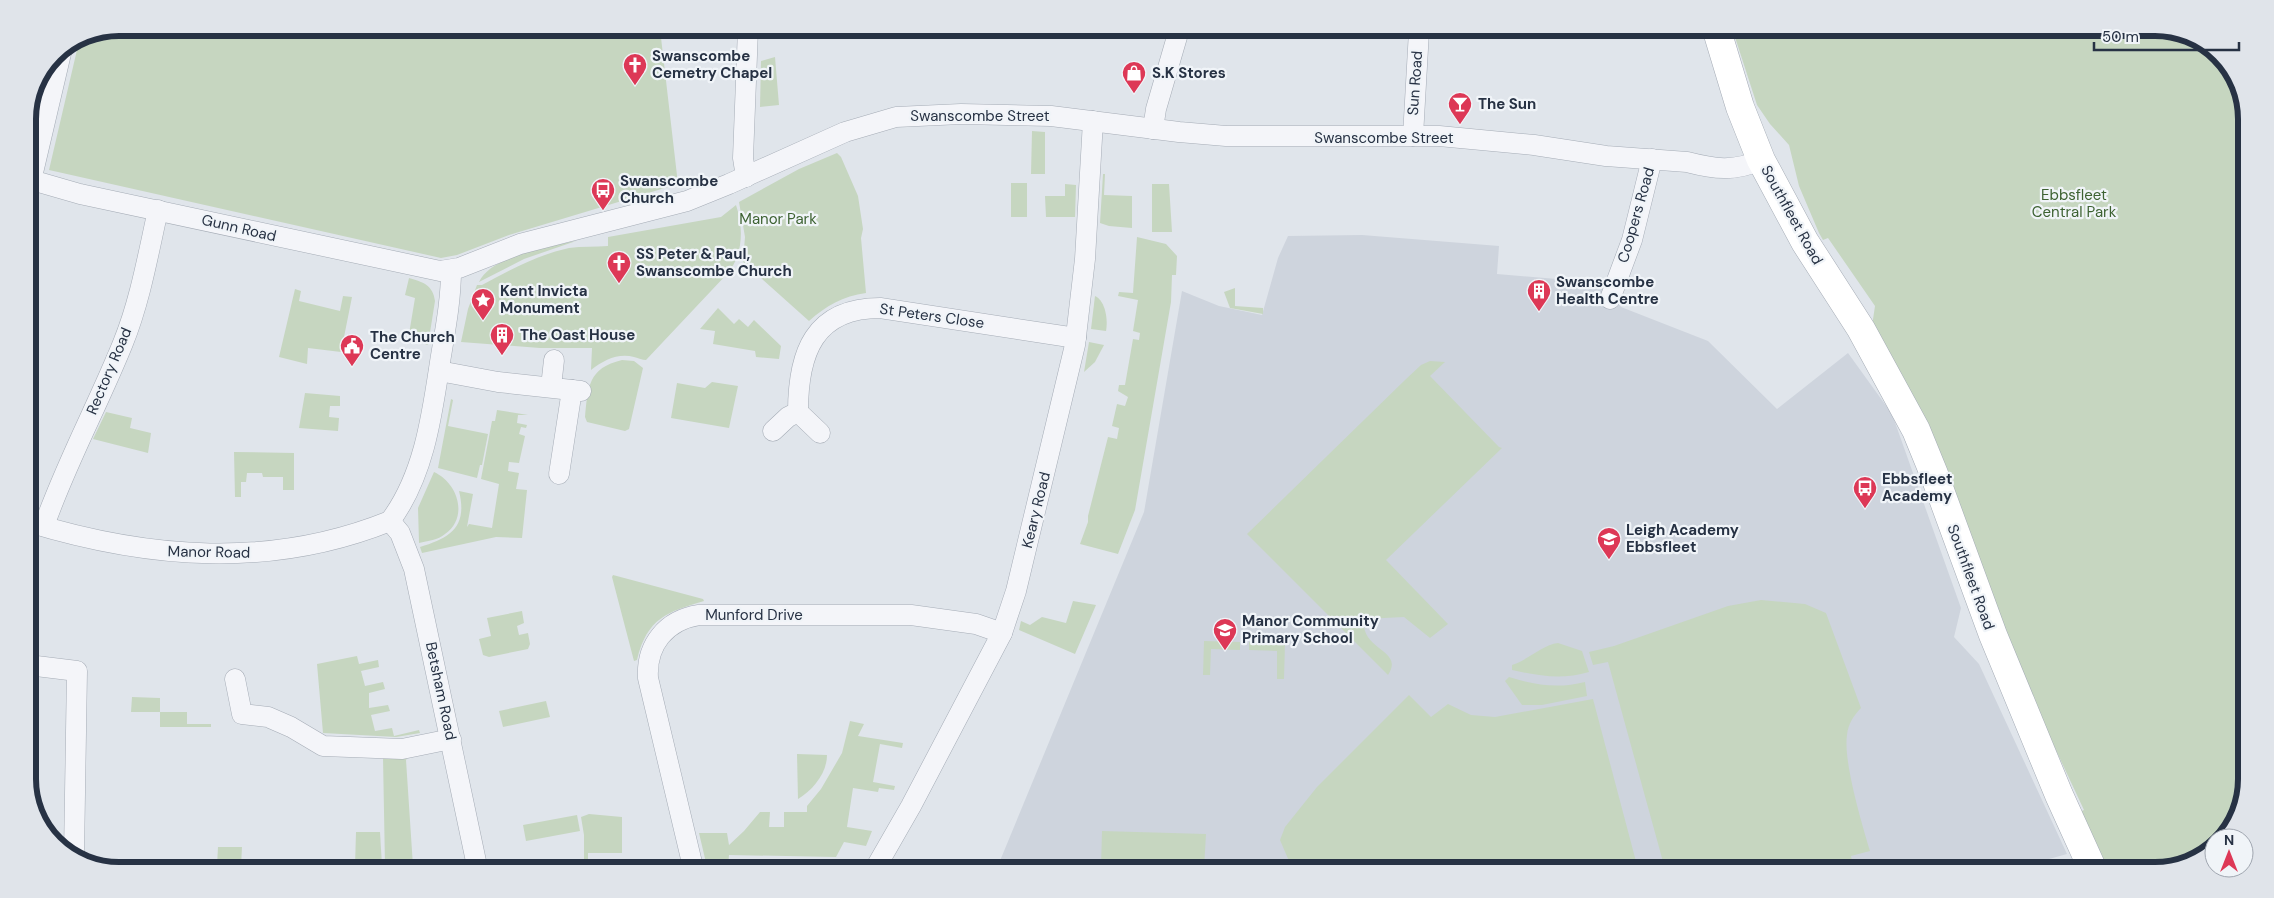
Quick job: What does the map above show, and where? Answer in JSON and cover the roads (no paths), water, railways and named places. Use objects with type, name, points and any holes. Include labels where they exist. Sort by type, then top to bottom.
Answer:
[{"type":"main road","name":"Southfleet Road","points":[[1719,36],[1740,107],[1761,160],[1805,242],[1861,329],[1916,430],[1934,474],[1992,635],[2059,795],[2089,862]]},
{"type":"street","points":[[746,176],[743,158],[748,36]]},
{"type":"street","points":[[1153,129],[1154,116],[1177,36]]},
{"type":"street","name":"Sun Road","points":[[1413,136],[1419,36]]},
{"type":"street","points":[[36,152],[59,61]]},
{"type":"street","name":"Swanscombe Street","points":[[451,270],[520,244],[678,204],[844,132],[896,117],[961,114],[1051,116],[1226,136],[1447,137],[1534,145],[1596,155],[1686,162],[1699,167],[1730,169],[1745,167],[1761,160]]},
{"type":"street","name":"Keary Road","points":[[879,862],[911,806],[1002,632],[1016,591],[1067,386],[1076,338],[1085,259],[1094,121]]},
{"type":"street","name":"Coopers Road","points":[[1610,299],[1632,240],[1652,160]]},
{"type":"street","name":"Gunn Road","points":[[36,182],[424,270],[451,270]]},
{"type":"street","name":"Rectory Road","points":[[36,524],[82,432],[123,343],[141,285],[158,210]]},
{"type":"street","points":[[390,521],[404,499],[417,469],[426,435],[449,307],[451,270]]},
{"type":"street","name":"St Peters Close","points":[[798,412],[801,367],[812,340],[830,321],[852,310],[880,308],[1076,338]]},
{"type":"street","points":[[551,388],[554,360]]},
{"type":"street","points":[[439,371],[498,382],[576,390],[559,474]]},
{"type":"street","points":[[773,431],[788,417],[798,412],[820,434]]},
{"type":"street","name":"Manor Road","points":[[36,524],[142,549],[180,553],[240,554],[318,543],[363,532],[390,521]]},
{"type":"street","name":"Betsham Road","points":[[390,521],[400,533],[414,570],[476,862]]},
{"type":"street","name":"Munford Drive","points":[[692,862],[648,678],[650,653],[659,636],[666,630],[681,620],[699,615],[894,614],[968,622],[1002,632]]},
{"type":"street","points":[[36,666],[77,671],[74,848]]},
{"type":"street","points":[[235,679],[242,714],[268,717],[291,727],[323,746],[402,749],[451,739]]},
{"type":"place","name":"Swanscombe Cemetry Chapel","points":[[635,86]]},
{"type":"place","name":"S.K Stores","points":[[1134,94]]},
{"type":"place","name":"The Sun","points":[[1460,125]]},
{"type":"place","name":"Swanscombe Church","points":[[603,211]]},
{"type":"place","name":"SS Peter & Paul, Swanscombe Church","points":[[619,284]]},
{"type":"place","name":"Swanscombe Health Centre","points":[[1539,312]]},
{"type":"place","name":"Kent Invicta Monument","points":[[483,321]]},
{"type":"place","name":"The Oast House","points":[[502,356]]},
{"type":"place","name":"The Church Centre","points":[[352,367]]},
{"type":"place","name":"Ebbsfleet Academy","points":[[1865,509]]},
{"type":"place","name":"Leigh Academy Ebbsfleet","points":[[1609,560]]},
{"type":"place","name":"Manor Community Primary School","points":[[1225,651]]},
{"type":"park label","name":"Ebbsfleet Central Park","points":[[2074,204]]},
{"type":"park label","name":"Manor Park","points":[[778,219]]}]
